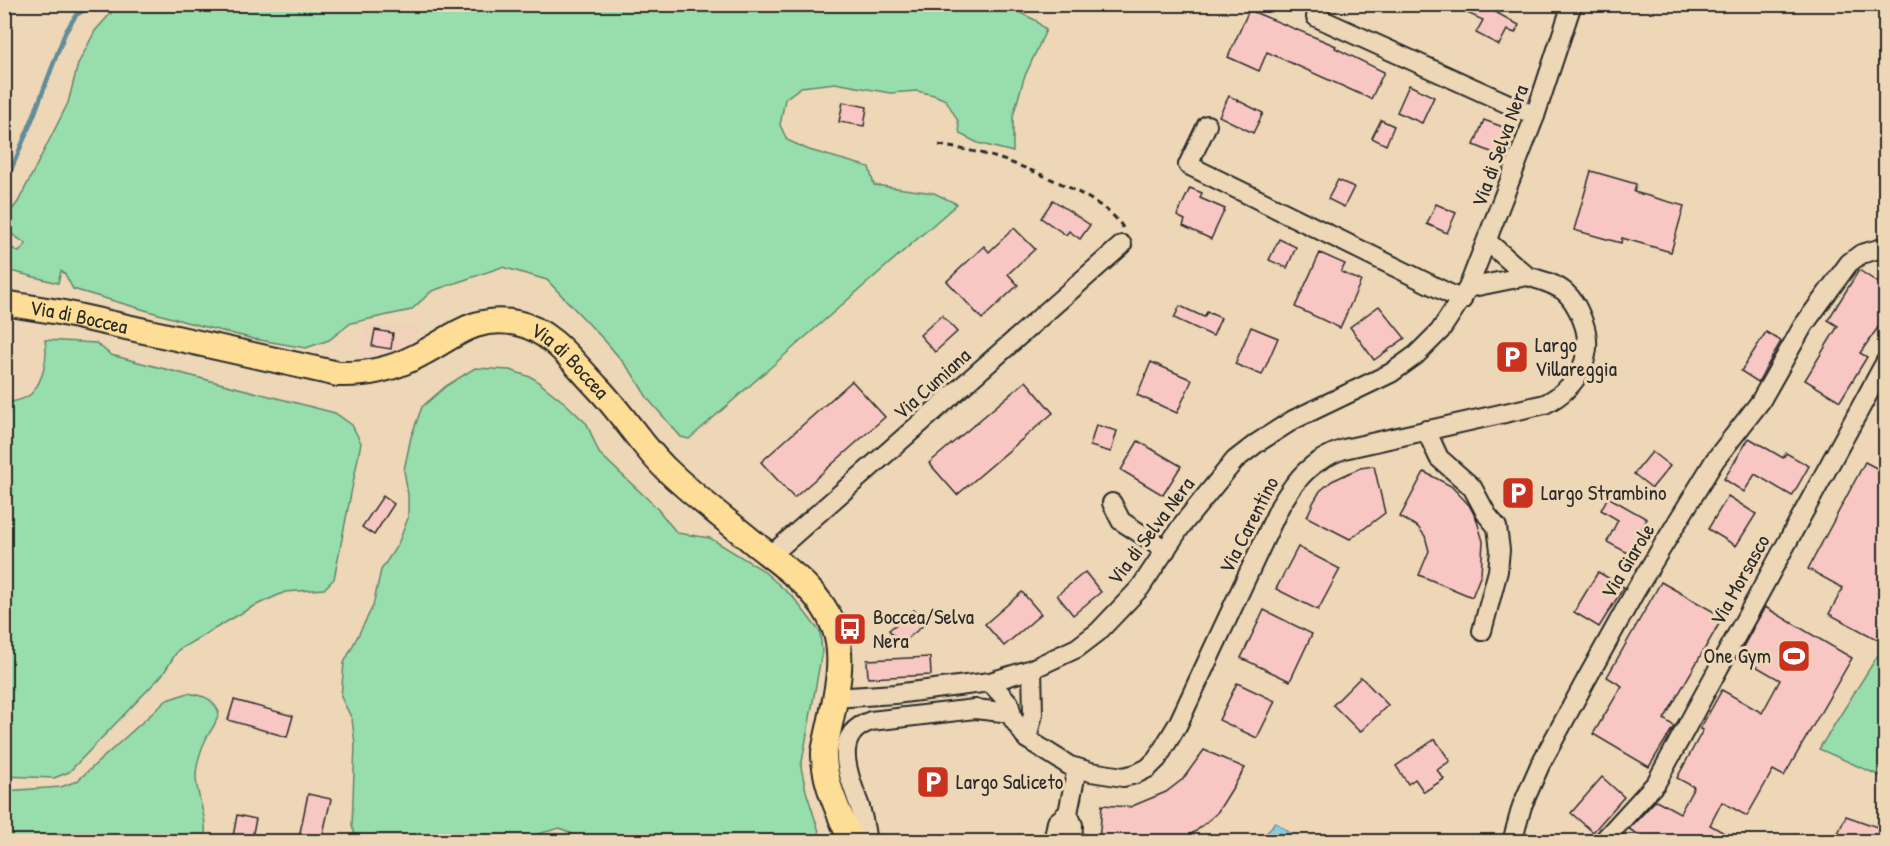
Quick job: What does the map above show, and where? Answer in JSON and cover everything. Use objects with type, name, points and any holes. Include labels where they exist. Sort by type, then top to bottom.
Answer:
[{"type":"main road","name":"Via di Boccea","points":[[4,303],[70,315],[338,374],[370,372],[390,367],[413,358],[475,324],[497,321],[524,325],[550,339],[601,391],[666,468],[809,589],[831,620],[839,643],[839,651],[824,765],[829,786],[851,842]]},
{"type":"street","points":[[1322,4],[1316,17],[1535,116]]},
{"type":"street","name":"Via di Selva Nera","points":[[834,698],[895,694],[990,682],[1032,669],[1077,648],[1098,632],[1140,588],[1182,525],[1235,460],[1293,420],[1391,373],[1416,355],[1440,331],[1465,294],[1488,242],[1535,116],[1572,4]]},
{"type":"street","points":[[1207,125],[1188,165],[1465,294],[1527,276]]},
{"type":"street","name":"Via Carentino","points":[[990,682],[1009,703],[1013,719],[1027,740],[1049,754],[1077,768],[1123,777],[1148,768],[1157,759],[1178,724],[1280,506],[1292,485],[1310,466],[1344,449],[1545,404],[1558,397],[1575,381],[1585,360],[1587,347],[1585,326],[1578,309],[1557,287],[1527,276],[1488,242]]},
{"type":"street","name":"Via Cumiana","points":[[770,556],[1122,245]]},
{"type":"street","name":"Via Giarole","points":[[1512,842],[1522,806],[1540,765],[1636,590],[1715,460],[1760,402],[1803,326],[1850,263],[1861,254],[1886,247]]},
{"type":"street","name":"Via Morsasco","points":[[1602,842],[1656,783],[1886,361]]},
{"type":"street","points":[[1426,430],[1439,458],[1472,487],[1487,515],[1497,527],[1500,550],[1498,572],[1482,631]]},
{"type":"street","points":[[1113,503],[1121,521],[1166,550]]},
{"type":"street","points":[[1027,740],[1033,714],[1032,669]]},
{"type":"street","points":[[867,842],[860,806],[846,764],[847,747],[856,729],[871,722],[975,709],[1011,713]]},
{"type":"street","points":[[1072,842],[1074,825],[1068,813],[1077,768]]},
{"type":"street","points":[[1053,842],[1057,822],[1068,813]]},
{"type":"path","points":[[939,145],[976,152],[1014,164],[1093,201],[1120,222],[1125,235],[1122,245]]},
{"type":"shaded area","points":[[368,324],[418,327],[414,351],[354,364]]},
{"type":"green space","points":[[118,5],[1004,5],[1035,20],[1046,30],[1024,78],[1013,116],[1013,152],[978,143],[960,134],[958,121],[946,100],[917,91],[890,93],[835,83],[801,87],[785,99],[780,125],[787,140],[809,150],[869,167],[874,185],[934,193],[957,204],[689,439],[681,437],[648,399],[632,373],[607,343],[547,280],[502,267],[432,291],[411,310],[351,323],[329,340],[306,348],[254,339],[186,322],[73,289],[61,271],[58,283],[15,272],[5,272],[5,244],[19,252],[26,244],[5,229],[5,219],[18,202],[68,103],[78,64],[95,31]]},
{"type":"green space","points":[[45,340],[96,343],[111,355],[335,413],[352,425],[361,443],[334,579],[324,589],[285,592],[252,607],[178,650],[163,674],[69,772],[54,778],[4,776],[5,403],[31,394],[39,382],[46,354]]},
{"type":"green space","points":[[475,368],[510,370],[533,378],[587,424],[599,453],[655,506],[677,533],[710,538],[761,569],[793,597],[820,632],[822,652],[801,767],[822,841],[584,841],[560,828],[512,841],[357,841],[352,826],[355,744],[352,719],[341,697],[344,663],[373,606],[381,570],[398,544],[408,518],[408,495],[404,470],[411,437],[422,407],[446,386]]},
{"type":"green space","points":[[1885,644],[1885,778],[1819,749]]},
{"type":"green space","points":[[188,693],[207,698],[219,712],[203,746],[196,772],[205,825],[204,841],[5,841],[5,791],[61,787],[77,781],[167,700]]},
{"type":"water","points":[[1275,822],[1301,841],[1261,841]]},
{"type":"building","points":[[1447,4],[1481,4],[1519,25],[1515,33],[1507,30],[1499,45],[1476,33],[1483,20]]},
{"type":"building","points":[[1249,10],[1336,46],[1335,48],[1384,72],[1371,99],[1267,52],[1259,71],[1228,57]]},
{"type":"building","points":[[1409,85],[1434,97],[1422,123],[1397,112]]},
{"type":"building","points":[[1229,96],[1263,113],[1253,133],[1219,116]]},
{"type":"building","points":[[843,102],[867,107],[864,126],[839,122]]},
{"type":"building","points":[[1381,120],[1394,126],[1386,145],[1372,138]]},
{"type":"building","points":[[1484,120],[1511,130],[1501,156],[1474,145]]},
{"type":"building","points":[[1591,171],[1636,184],[1634,192],[1684,206],[1671,252],[1622,238],[1621,243],[1574,230]]},
{"type":"building","points":[[1338,180],[1354,187],[1344,207],[1328,199]]},
{"type":"building","points":[[1190,188],[1202,193],[1200,198],[1225,209],[1211,239],[1183,226],[1185,220],[1177,216]]},
{"type":"building","points":[[1053,200],[1090,225],[1080,239],[1069,231],[1066,235],[1041,218]]},
{"type":"building","points":[[1436,204],[1456,213],[1447,233],[1427,224]]},
{"type":"building","points":[[1014,228],[1035,249],[1008,274],[1018,285],[982,319],[947,281],[984,246],[989,252]]},
{"type":"building","points":[[1279,239],[1296,247],[1287,268],[1269,260]]},
{"type":"building","points":[[1320,253],[1345,264],[1341,272],[1361,281],[1340,328],[1295,307]]},
{"type":"building","points":[[1859,270],[1886,288],[1886,316],[1860,353],[1867,357],[1840,401],[1805,380],[1838,326],[1828,320]]},
{"type":"building","points":[[1180,306],[1204,317],[1207,312],[1221,318],[1213,336],[1174,318]]},
{"type":"building","points":[[1379,306],[1405,338],[1374,360],[1350,327]]},
{"type":"building","points":[[942,315],[957,332],[935,352],[920,335]]},
{"type":"building","points":[[1251,327],[1278,338],[1262,375],[1235,364]]},
{"type":"building","points":[[375,330],[393,333],[391,349],[372,346]]},
{"type":"building","points":[[1766,332],[1781,341],[1758,382],[1741,371]]},
{"type":"building","points":[[1151,362],[1192,380],[1177,413],[1137,395]]},
{"type":"building","points":[[852,381],[885,417],[794,498],[761,462]]},
{"type":"building","points":[[1026,381],[1053,413],[957,495],[929,463]]},
{"type":"building","points":[[1096,425],[1117,431],[1111,452],[1090,446]]},
{"type":"building","points":[[1749,438],[1783,458],[1786,453],[1809,466],[1792,496],[1755,474],[1744,492],[1724,479]]},
{"type":"building","points":[[1138,441],[1181,466],[1163,495],[1121,470]]},
{"type":"building","points":[[1652,452],[1670,466],[1652,488],[1634,474]]},
{"type":"building","points":[[1865,462],[1886,473],[1886,644],[1829,614],[1843,588],[1808,569]]},
{"type":"building","points":[[1374,466],[1385,513],[1350,539],[1307,517],[1320,491],[1332,481],[1360,468]]},
{"type":"building","points":[[1424,472],[1451,486],[1469,505],[1476,518],[1483,541],[1481,574],[1472,597],[1419,575],[1429,551],[1425,536],[1418,527],[1400,517]]},
{"type":"building","points":[[383,496],[394,504],[374,535],[362,527]]},
{"type":"building","points":[[1728,496],[1756,514],[1736,546],[1708,529]]},
{"type":"building","points":[[1608,497],[1647,519],[1628,553],[1607,542],[1618,520],[1601,510]]},
{"type":"building","points":[[1298,547],[1340,569],[1318,610],[1276,589]]},
{"type":"building","points":[[1085,572],[1101,592],[1073,615],[1057,595]]},
{"type":"building","points":[[1598,572],[1624,587],[1599,627],[1574,612]]},
{"type":"building","points":[[1661,582],[1723,617],[1664,719],[1674,726],[1649,767],[1593,734],[1622,686],[1607,677]]},
{"type":"building","points":[[1022,592],[1041,614],[1004,646],[985,624]]},
{"type":"building","points":[[1765,607],[1852,658],[1784,776],[1773,770],[1747,816],[1722,802],[1710,825],[1740,842],[1651,842],[1629,829],[1656,800],[1680,813],[1694,787],[1677,778],[1703,730],[1700,729],[1722,690],[1762,713],[1780,680],[1738,656]]},
{"type":"building","points":[[914,610],[925,624],[901,644],[889,630]]},
{"type":"building","points":[[1264,610],[1312,634],[1290,681],[1241,658]]},
{"type":"building","points":[[930,657],[931,675],[868,678],[867,660]]},
{"type":"building","points":[[1361,677],[1388,705],[1360,732],[1333,705]]},
{"type":"building","points":[[1237,683],[1275,701],[1257,738],[1219,720]]},
{"type":"building","points":[[234,700],[293,716],[287,737],[228,720]]},
{"type":"building","points":[[1435,739],[1450,761],[1437,770],[1444,779],[1424,792],[1415,779],[1408,784],[1396,766]]},
{"type":"building","points":[[1204,750],[1245,768],[1217,813],[1196,831],[1178,842],[1099,842],[1102,805],[1130,807],[1166,792],[1183,779]]},
{"type":"building","points":[[1602,777],[1624,797],[1593,832],[1571,813]]},
{"type":"building","points":[[308,794],[331,799],[321,842],[298,842]]},
{"type":"building","points":[[237,815],[256,819],[251,842],[232,842]]},
{"type":"building","points":[[1846,816],[1886,830],[1886,842],[1834,842]]},
{"type":"waterway","points":[[4,187],[65,33],[76,15],[94,4]]},
{"type":"place","name":"Largo Villareggia","points":[[1512,357]]},
{"type":"place","name":"Largo Strambino","points":[[1518,493]]},
{"type":"place","name":"Boccea/Selva Nera","points":[[850,629]]},
{"type":"place","name":"One Gym","points":[[1794,656]]},
{"type":"place","name":"Largo Saliceto","points":[[933,782]]}]
